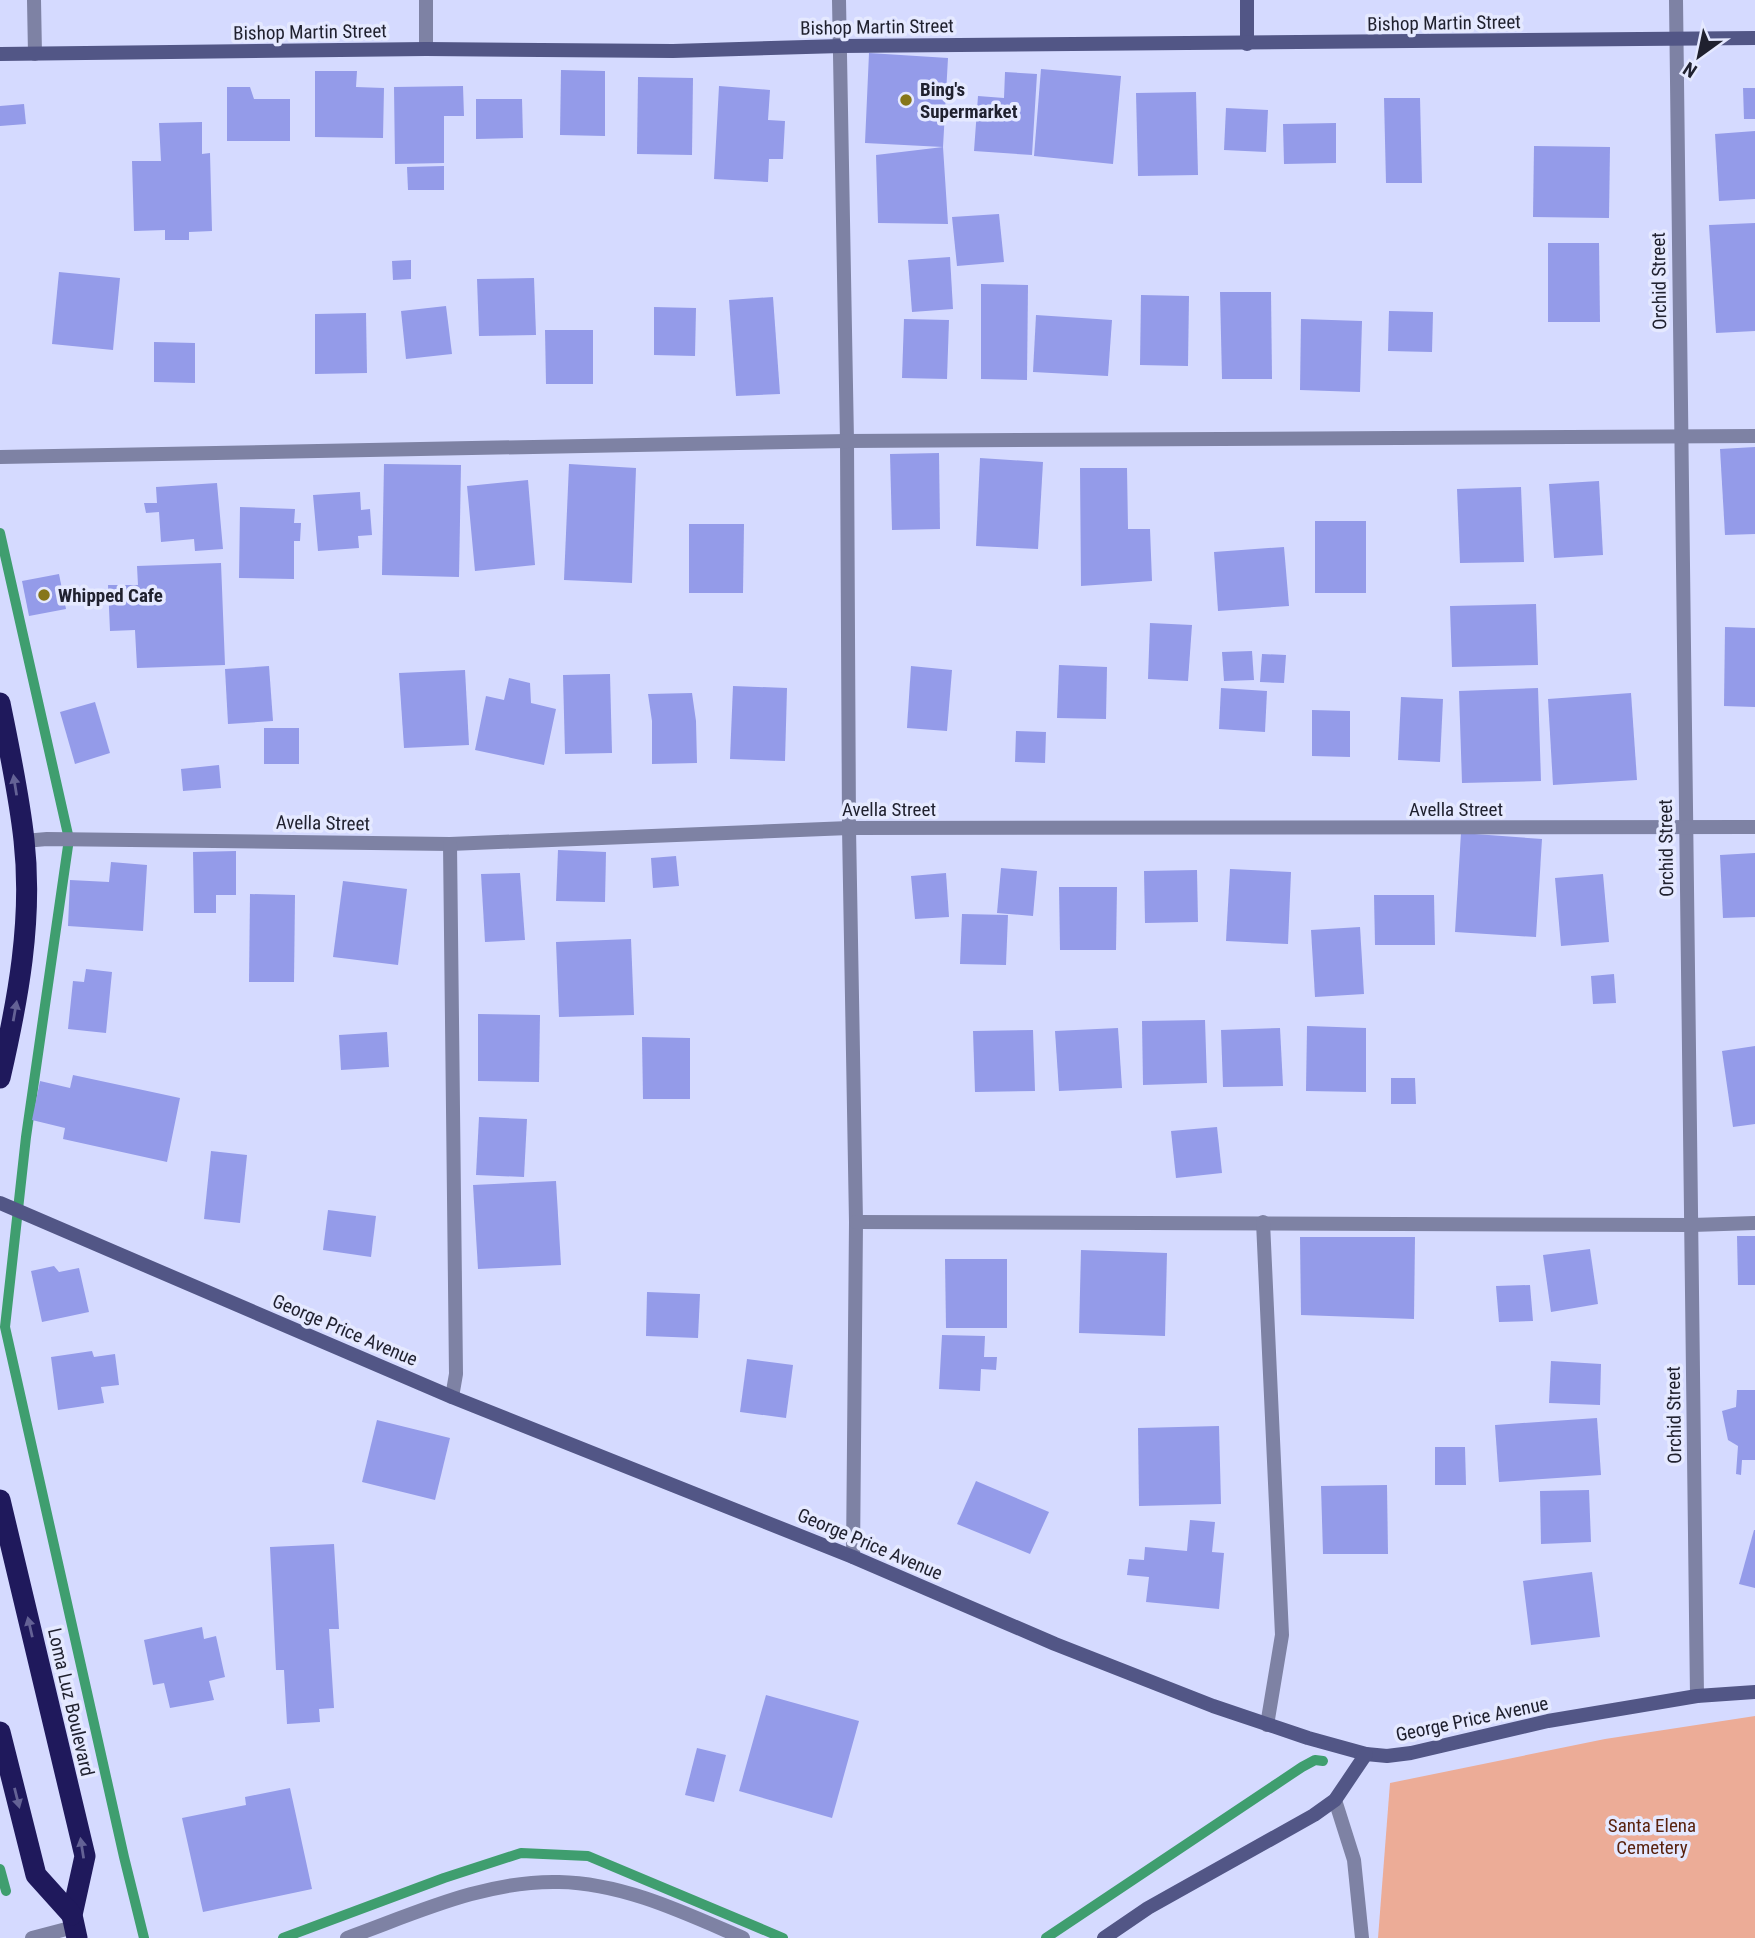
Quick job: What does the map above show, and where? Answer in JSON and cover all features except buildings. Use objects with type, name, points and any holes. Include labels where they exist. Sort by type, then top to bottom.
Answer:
[{"type":"highway","points":[[0,703],[24,841],[24,944],[15,1011],[0,1078]]},
{"type":"highway","name":"Loma Luz Boulevard","points":[[0,1500],[85,1856],[74,1926]]},
{"type":"highway","points":[[0,1732],[36,1875],[74,1926]]},
{"type":"street","points":[[34,0],[35,54]]},
{"type":"street","points":[[426,0],[426,49]]},
{"type":"street","points":[[839,0],[856,1222],[853,1557]]},
{"type":"street","points":[[1247,0],[1247,44]]},
{"type":"street","name":"Orchid Street","points":[[1676,0],[1684,828],[1697,1696]]},
{"type":"street","name":"Bishop Martin Street","points":[[0,54],[426,49],[673,51],[841,46],[1755,38]]},
{"type":"street","points":[[0,457],[847,441],[1755,436]]},
{"type":"street","name":"Avella Street","points":[[24,841],[47,839],[450,844],[849,828],[1755,827]]},
{"type":"street","points":[[450,844],[457,1374],[453,1397]]},
{"type":"street","name":"George Price Avenue","points":[[0,1203],[453,1397],[853,1557],[1055,1644],[1267,1725],[1366,1754],[1387,1756],[1411,1753],[1548,1721],[1697,1696],[1755,1692]]},
{"type":"street","points":[[856,1222],[1755,1223]]},
{"type":"street","points":[[1263,1222],[1282,1636],[1267,1725]]},
{"type":"street","points":[[1104,1938],[1149,1908],[1314,1815],[1335,1800],[1366,1754]]},
{"type":"street","points":[[1335,1800],[1354,1860],[1362,1938]]},
{"type":"street","points":[[347,1938],[472,1894],[517,1884],[559,1882],[598,1886],[635,1896],[743,1938]]},
{"type":"street","points":[[32,1938],[74,1926]]},
{"type":"green space","name":"Santa Elena Cemetery","points":[[1755,1716],[1755,1938],[1378,1938],[1390,1783],[1605,1739]]},
{"type":"waterway","points":[[0,533],[69,839],[26,1137],[5,1327],[144,1938]]},
{"type":"waterway","points":[[1046,1938],[1302,1767],[1315,1760],[1323,1761]]},
{"type":"waterway","points":[[283,1938],[444,1878],[521,1853],[588,1856],[783,1938]]},
{"type":"waterway","points":[[0,1869],[6,1891]]},
{"type":"place","name":"Bing's Supermarket","points":[[906,100]]},
{"type":"place","name":"Whipped Cafe","points":[[44,595]]}]
